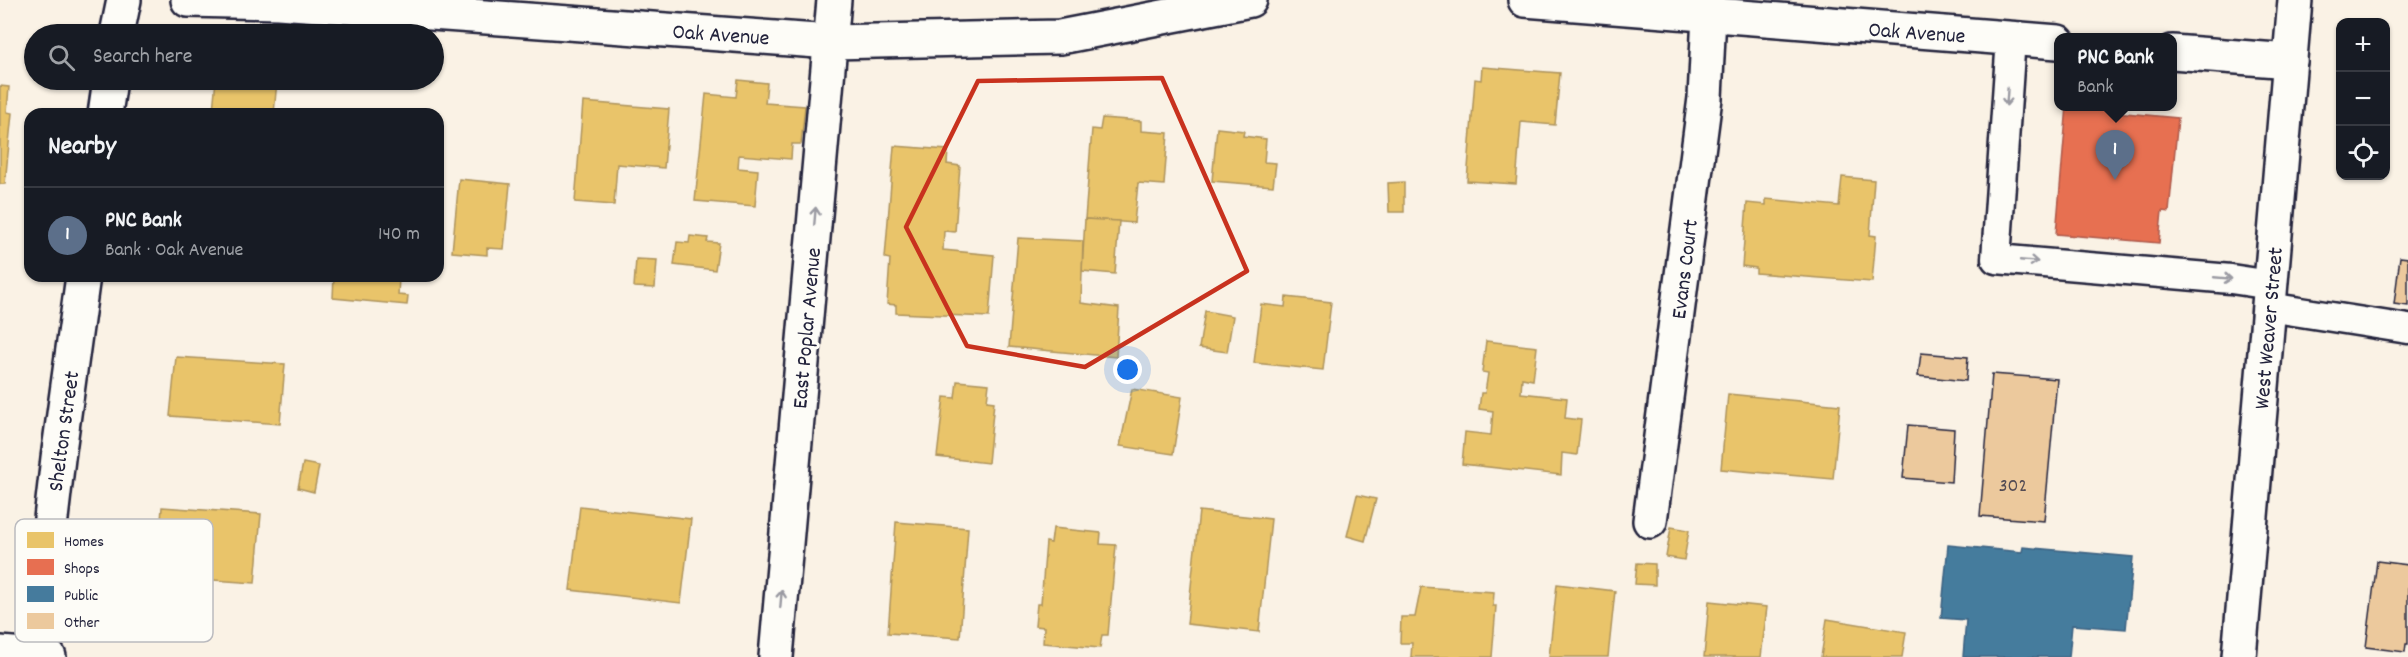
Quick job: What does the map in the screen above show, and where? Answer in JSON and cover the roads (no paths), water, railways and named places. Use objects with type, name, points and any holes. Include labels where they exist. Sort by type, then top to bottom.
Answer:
[{"type":"street","points":[[119,24],[124,0]]},
{"type":"street","name":"Oak Avenue","points":[[188,0],[278,2],[831,42],[1060,37],[1250,0]]},
{"type":"street","name":"East Poplar Avenue","points":[[776,657],[834,0]]},
{"type":"street","name":"Oak Avenue","points":[[1525,0],[2054,42]]},
{"type":"street","name":"West Weaver Street","points":[[2239,657],[2295,0]]},
{"type":"street","name":"Evans Court","points":[[1650,522],[1705,98],[1709,15]]},
{"type":"street","points":[[2177,52],[2290,61]]},
{"type":"street","points":[[106,108],[109,90]]},
{"type":"street","name":"Shelton Street","points":[[52,519],[58,458],[82,282]]},
{"type":"street","name":"Shelton Street","points":[[40,657],[41,642]]},
{"type":"street","points":[[0,653],[40,657]]},
{"type":"lane","points":[[2011,38],[1996,259],[2231,279],[2270,296],[2408,329]]},
{"type":"place","name":"PNC Bank","points":[[2115,180]]}]
